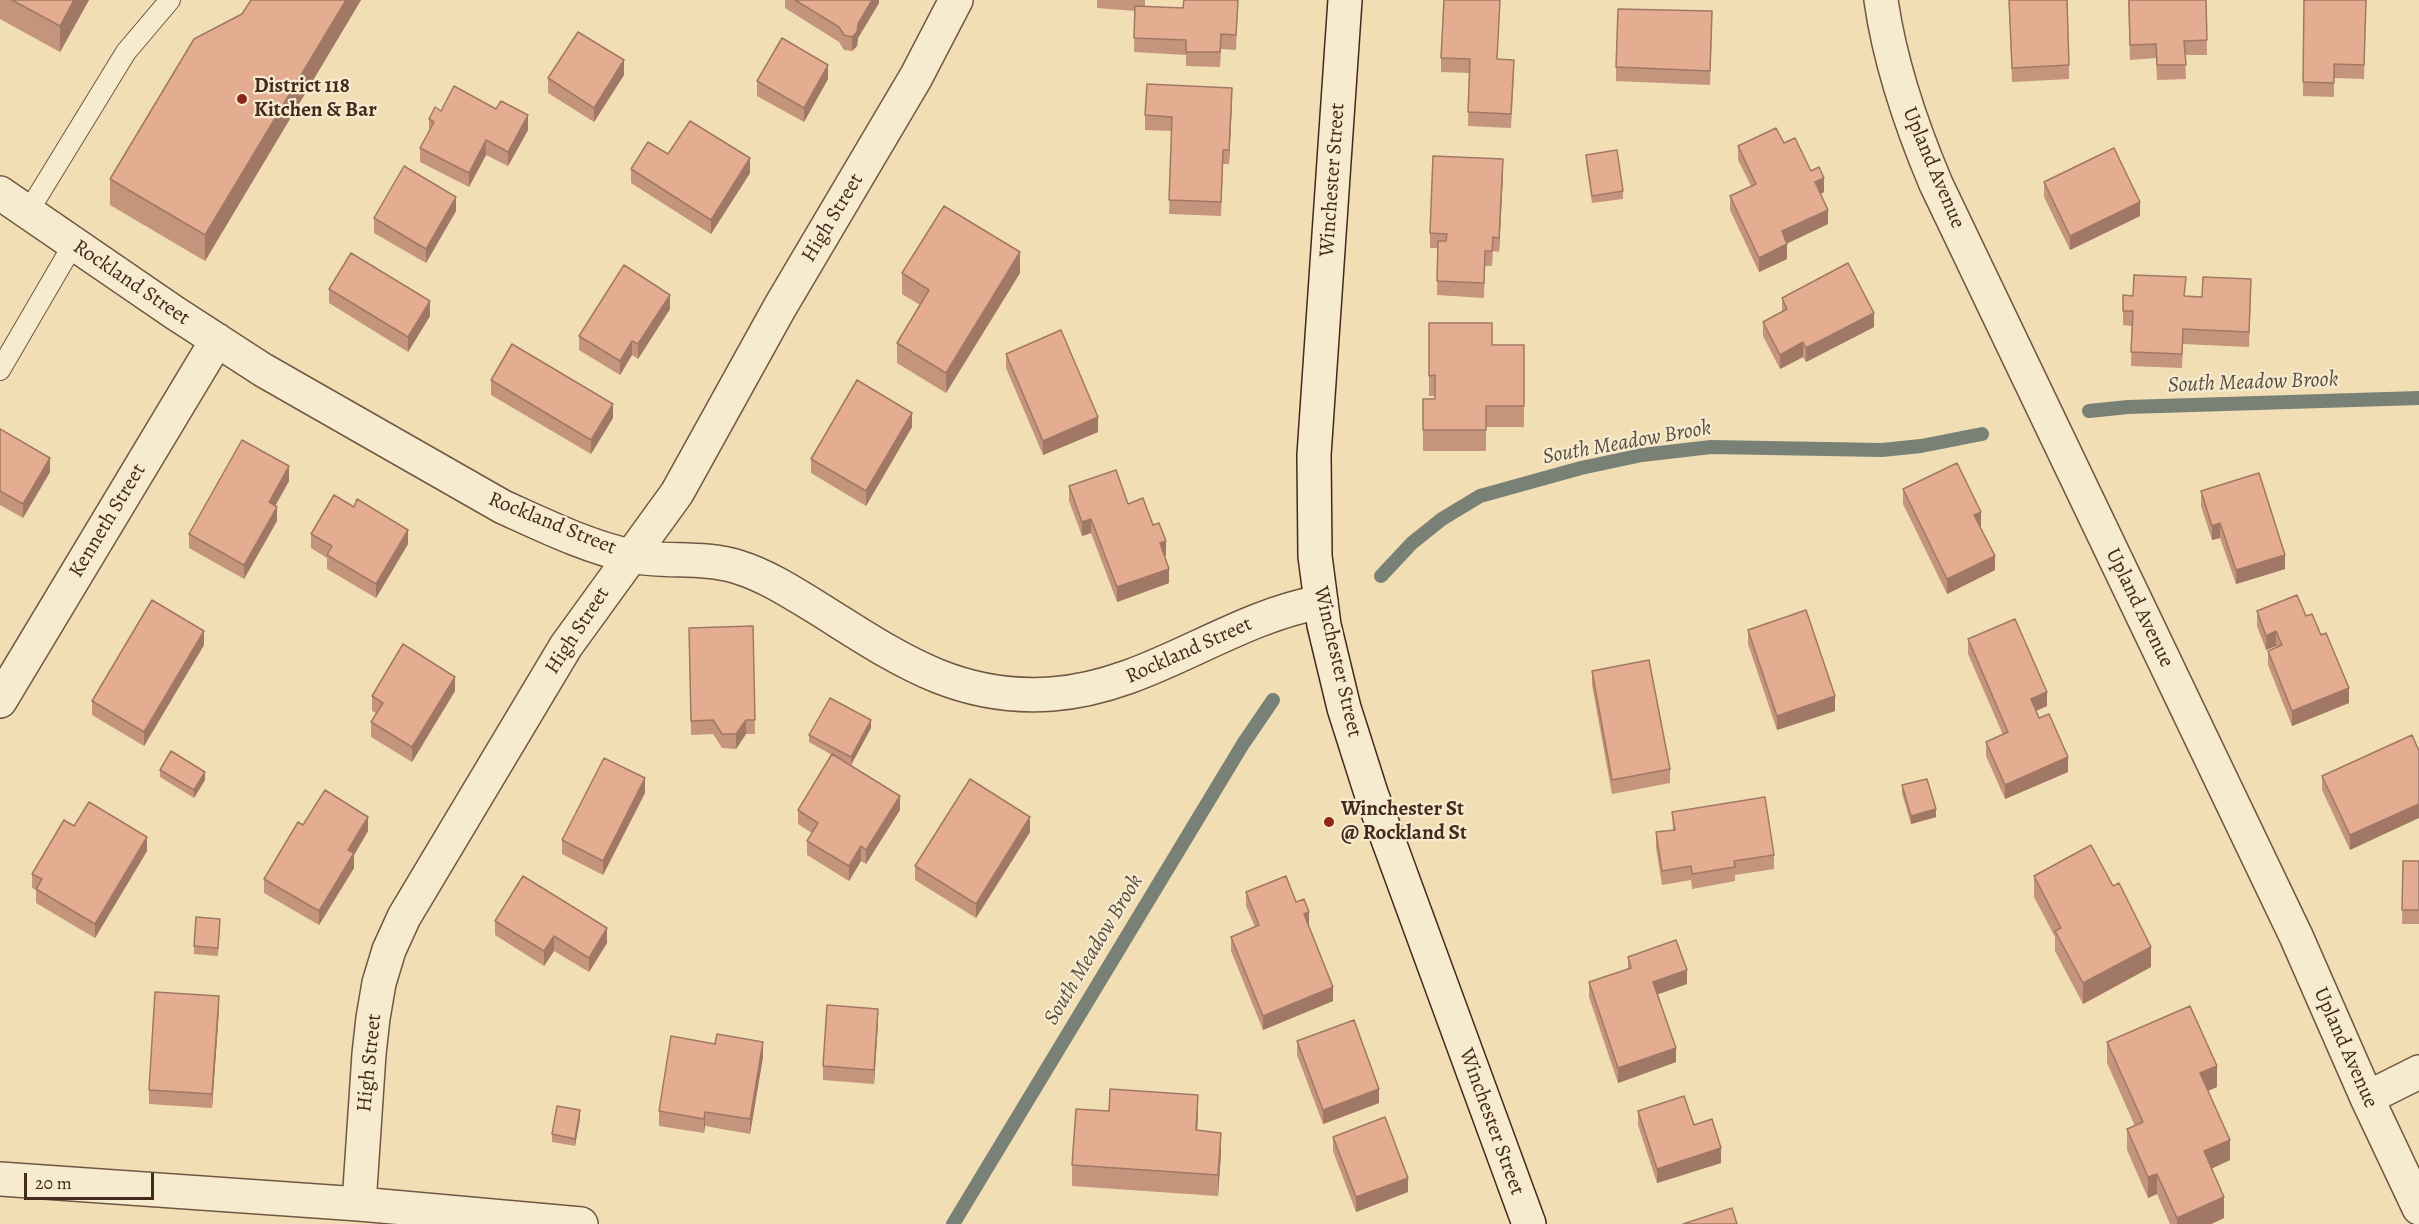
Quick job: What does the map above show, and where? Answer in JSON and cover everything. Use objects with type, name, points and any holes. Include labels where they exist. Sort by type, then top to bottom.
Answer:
[{"type":"street","name":"High Street","points":[[359,1204],[369,1054],[379,983],[389,950],[422,886],[566,646],[670,503],[696,460],[770,324],[916,77],[956,0]]},
{"type":"street","name":"Winchester Street","points":[[1346,0],[1314,455],[1314,556],[1324,625],[1344,708],[1371,793],[1528,1224]]},
{"type":"street","name":"Upland Avenue","points":[[1881,0],[1896,75],[1914,130],[1936,184],[2296,936],[2367,1098],[2419,1208]]},
{"type":"street","name":"Rockland Street","points":[[0,193],[217,340],[338,414],[503,507],[552,529],[630,556],[687,558],[738,567],[791,592],[898,658],[926,672],[987,692],[1019,695],[1053,694],[1117,682],[1147,672],[1275,613],[1321,602]]},
{"type":"street","name":"Kenneth Street","points":[[0,701],[217,340]]},
{"type":"street","points":[[2367,1098],[2419,1072]]},
{"type":"street","points":[[0,1179],[359,1204],[581,1224]]},
{"type":"lane","points":[[28,212],[126,52],[170,0]]},
{"type":"lane","points":[[0,370],[74,243]]},
{"type":"building","points":[[12,0],[74,0],[60,26]]},
{"type":"building","points":[[251,0],[346,0],[205,235],[110,179],[194,39],[242,14]]},
{"type":"building","points":[[795,0],[872,0],[858,24],[857,32],[852,37],[844,35],[839,27]]},
{"type":"building","points":[[1184,0],[1238,0],[1236,35],[1221,34],[1220,52],[1186,52],[1186,40],[1134,38],[1135,6],[1183,8]]},
{"type":"building","points":[[1444,0],[1500,0],[1497,59],[1514,60],[1511,114],[1468,112],[1470,59],[1441,58]]},
{"type":"building","points":[[2009,0],[2067,0],[2069,65],[2012,68]]},
{"type":"building","points":[[2129,0],[2206,0],[2207,40],[2184,41],[2186,65],[2157,65],[2156,44],[2130,45]]},
{"type":"building","points":[[2304,0],[2366,0],[2364,65],[2334,64],[2334,83],[2303,82]]},
{"type":"building","points":[[1618,9],[1712,11],[1710,71],[1616,67]]},
{"type":"building","points":[[578,32],[624,60],[594,108],[548,78]]},
{"type":"building","points":[[782,38],[828,65],[804,108],[757,81]]},
{"type":"building","points":[[1147,84],[1232,88],[1229,150],[1223,150],[1221,202],[1169,200],[1172,117],[1145,115]]},
{"type":"building","points":[[454,86],[496,109],[501,101],[528,115],[508,152],[486,140],[469,173],[420,148],[434,122],[429,119],[435,107],[441,111]]},
{"type":"building","points":[[690,121],[750,158],[711,220],[631,169],[648,142],[668,154]]},
{"type":"building","points":[[1776,128],[1784,143],[1795,138],[1811,171],[1819,167],[1824,178],[1815,182],[1828,210],[1782,231],[1787,244],[1759,258],[1730,196],[1756,184],[1738,146]]},
{"type":"building","points":[[2114,148],[2140,202],[2070,236],[2044,182]]},
{"type":"building","points":[[1617,150],[1623,191],[1592,196],[1586,155]]},
{"type":"building","points":[[1433,156],[1503,159],[1499,238],[1493,237],[1492,251],[1485,251],[1484,283],[1437,281],[1438,241],[1446,241],[1447,234],[1430,233]]},
{"type":"building","points":[[404,166],[456,197],[426,249],[374,218]]},
{"type":"building","points":[[944,206],[1020,252],[946,373],[897,343],[929,290],[902,273]]},
{"type":"building","points":[[351,253],[430,301],[408,337],[329,289]]},
{"type":"building","points":[[1848,263],[1874,313],[1806,348],[1803,342],[1780,355],[1763,322],[1787,309],[1782,298]]},
{"type":"building","points":[[624,265],[670,295],[638,344],[632,341],[620,361],[579,336]]},
{"type":"building","points":[[2134,275],[2186,277],[2184,296],[2202,297],[2203,277],[2251,279],[2249,332],[2183,329],[2182,354],[2131,352],[2133,311],[2123,311],[2123,295],[2133,296]]},
{"type":"building","points":[[1429,323],[1492,323],[1492,345],[1524,345],[1524,406],[1486,406],[1486,430],[1423,430],[1423,399],[1435,399],[1435,375],[1429,376]]},
{"type":"building","points":[[1061,330],[1098,417],[1043,441],[1006,354]]},
{"type":"building","points":[[512,344],[613,404],[591,440],[491,380]]},
{"type":"building","points":[[857,380],[912,413],[866,491],[811,459]]},
{"type":"building","points":[[0,429],[50,458],[23,504],[0,491]]},
{"type":"building","points":[[242,440],[289,466],[269,502],[277,507],[244,565],[189,534]]},
{"type":"building","points":[[1957,463],[1981,512],[1974,515],[1995,556],[1947,579],[1903,489]]},
{"type":"building","points":[[1116,470],[1128,504],[1143,498],[1153,525],[1159,523],[1166,541],[1160,543],[1169,569],[1117,587],[1091,519],[1082,522],[1069,486]]},
{"type":"building","points":[[2259,473],[2285,555],[2236,570],[2220,523],[2212,526],[2201,491]]},
{"type":"building","points":[[334,495],[354,507],[357,499],[408,530],[376,584],[327,555],[332,546],[311,534]]},
{"type":"building","points":[[2297,595],[2306,616],[2312,614],[2321,635],[2326,633],[2349,688],[2292,711],[2268,651],[2282,645],[2276,631],[2266,636],[2257,611]]},
{"type":"building","points":[[152,600],[204,631],[144,732],[92,701]]},
{"type":"building","points":[[1806,610],[1835,696],[1777,716],[1748,630]]},
{"type":"building","points":[[2015,619],[2047,692],[2031,699],[2039,718],[2049,714],[2068,757],[2005,785],[1986,742],[2008,732],[1968,639]]},
{"type":"building","points":[[753,626],[755,720],[746,720],[736,734],[722,734],[713,720],[691,721],[689,628]]},
{"type":"building","points":[[403,644],[455,677],[412,747],[371,722],[383,703],[372,696]]},
{"type":"building","points":[[1649,660],[1670,769],[1612,780],[1592,671]]},
{"type":"building","points":[[830,698],[871,720],[851,757],[809,735]]},
{"type":"building","points":[[2412,735],[2419,751],[2419,804],[2350,835],[2322,776]]},
{"type":"building","points":[[171,751],[205,772],[194,790],[160,770]]},
{"type":"building","points":[[832,754],[900,796],[866,850],[861,846],[849,866],[807,841],[818,823],[798,810]]},
{"type":"building","points":[[604,758],[645,778],[603,861],[562,840]]},
{"type":"building","points":[[970,779],[1030,817],[976,904],[915,866]]},
{"type":"building","points":[[1927,779],[1936,809],[1911,816],[1902,785]]},
{"type":"building","points":[[325,790],[368,817],[348,850],[354,853],[319,911],[264,879],[298,822],[303,825]]},
{"type":"building","points":[[1765,797],[1774,855],[1734,861],[1735,867],[1692,874],[1691,866],[1662,871],[1656,832],[1675,830],[1672,812]]},
{"type":"building","points":[[89,802],[147,837],[95,924],[36,889],[42,879],[32,874],[64,820],[74,826]]},
{"type":"building","points":[[2091,845],[2113,886],[2119,883],[2151,947],[2083,983],[2055,931],[2061,928],[2034,876]]},
{"type":"building","points":[[2403,861],[2419,861],[2419,910],[2402,910]]},
{"type":"building","points":[[523,876],[607,928],[589,958],[554,936],[544,951],[495,921]]},
{"type":"building","points":[[1286,876],[1296,902],[1304,899],[1309,912],[1304,914],[1333,987],[1263,1016],[1231,937],[1259,925],[1246,892]]},
{"type":"building","points":[[196,917],[220,919],[218,948],[194,946]]},
{"type":"building","points":[[1676,940],[1687,970],[1653,982],[1676,1048],[1618,1068],[1589,982],[1631,968],[1628,957]]},
{"type":"building","points":[[155,992],[219,996],[212,1094],[149,1090]]},
{"type":"building","points":[[827,1005],[878,1009],[874,1070],[823,1066]]},
{"type":"building","points":[[2190,1006],[2217,1066],[2200,1073],[2230,1140],[2204,1151],[2224,1197],[2177,1218],[2157,1174],[2148,1177],[2127,1129],[2143,1122],[2107,1042]]},
{"type":"building","points":[[1354,1020],[1379,1089],[1323,1110],[1297,1041]]},
{"type":"building","points":[[717,1034],[763,1042],[750,1119],[705,1112],[704,1119],[659,1111],[671,1036],[715,1044]]},
{"type":"building","points":[[1110,1089],[1198,1095],[1196,1130],[1221,1133],[1218,1175],[1072,1165],[1076,1109],[1109,1111]]},
{"type":"building","points":[[1684,1096],[1694,1125],[1712,1119],[1721,1148],[1657,1169],[1638,1111]]},
{"type":"building","points":[[557,1106],[580,1110],[575,1139],[552,1134]]},
{"type":"building","points":[[1385,1117],[1408,1178],[1356,1197],[1333,1137]]},
{"type":"building","points":[[1732,1208],[1737,1224],[1683,1224]]},
{"type":"waterway","name":"South Meadow Brook","points":[[2089,411],[2128,407],[2419,398]]},
{"type":"waterway","name":"South Meadow Brook","points":[[1381,576],[1412,543],[1442,519],[1480,496],[1581,468],[1642,455],[1711,447],[1882,450],[1921,446],[1982,434]]},
{"type":"waterway","name":"South Meadow Brook","points":[[953,1224],[1243,744],[1273,700]]},
{"type":"place","name":"District 118 Kitchen & Bar","points":[[242,99]]},
{"type":"place","name":"Winchester St @ Rockland St","points":[[1329,822]]}]
